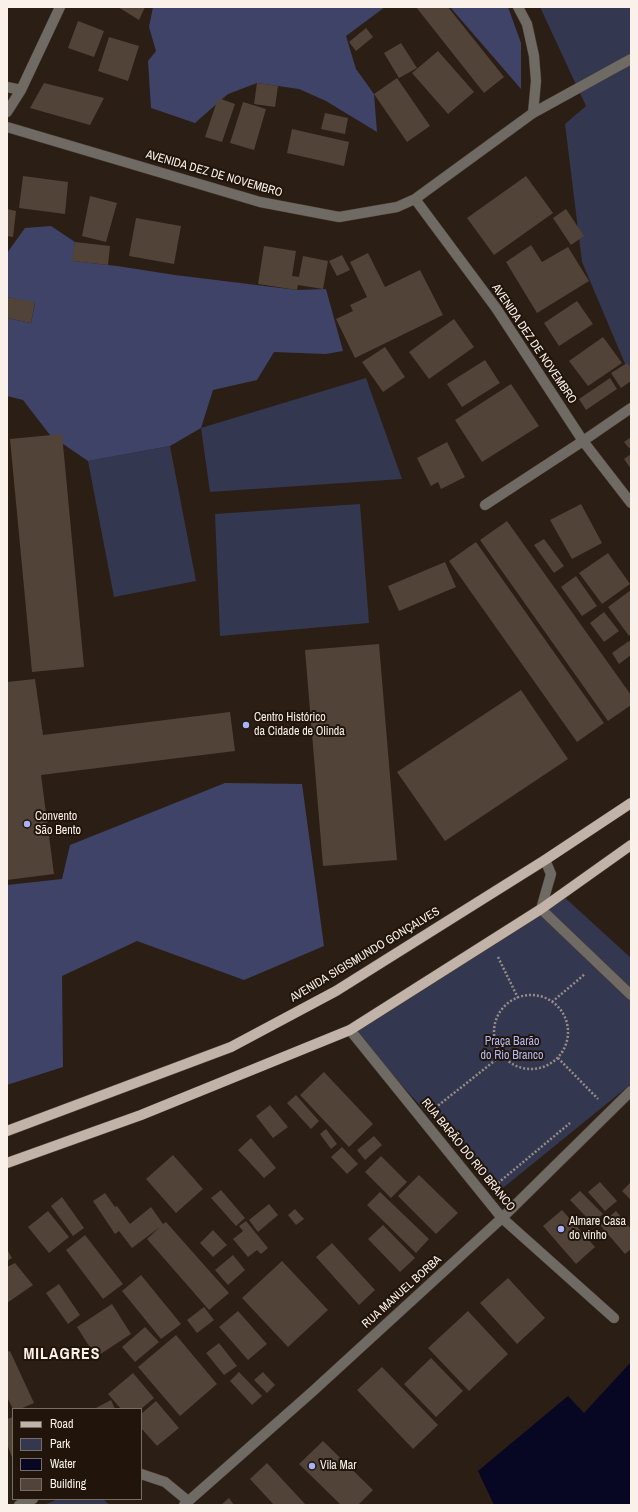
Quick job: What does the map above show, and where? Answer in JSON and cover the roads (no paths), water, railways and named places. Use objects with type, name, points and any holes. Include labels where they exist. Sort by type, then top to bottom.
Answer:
[{"type":"main road","name":"AVENIDA SIGISMUNDO GONÇALVES","points":[[7,1131],[231,1046],[336,991],[545,860],[631,803]]},
{"type":"main road","points":[[7,1163],[141,1115],[350,1030],[541,909],[631,845]]},
{"type":"street","points":[[7,112],[21,90],[60,7]]},
{"type":"street","points":[[518,7],[527,24],[534,56],[536,81],[533,113]]},
{"type":"street","name":"AVENIDA DEZ DE NOVEMBRO","points":[[7,127],[260,202],[339,218],[397,207],[415,199],[533,113],[631,59]]},
{"type":"street","points":[[7,87],[21,90]]},
{"type":"street","name":"AVENIDA DEZ DE NOVEMBRO","points":[[415,199],[496,308],[583,441],[631,503]]},
{"type":"street","points":[[485,505],[631,408]]},
{"type":"street","points":[[545,860],[551,874],[541,909],[631,995]]},
{"type":"street","name":"RUA BARÃO DO RIO BRANCO","points":[[350,1030],[502,1218],[614,1318]]},
{"type":"street","name":"RUA MANUEL BORBA","points":[[186,1503],[312,1392],[502,1218],[631,1091]]},
{"type":"street","points":[[142,1474],[165,1482],[186,1503]]},
{"type":"street","points":[[19,1505],[31,1500]]},
{"type":"water","points":[[631,1362],[631,1505],[494,1505],[478,1471],[568,1396],[584,1413]]},
{"type":"place","name":"Centro Histórico da Cidade de Olinda","points":[[246,725]]},
{"type":"place","name":"Convento São Bento","points":[[27,824]]},
{"type":"place","name":"Almare Casa do vinho","points":[[561,1229]]},
{"type":"place","name":"Vila Mar","points":[[312,1466]]},
{"type":"district","name":"MILAGRES","points":[[62,1355]]},
{"type":"park label","name":"Praça Barão do Rio Branco","points":[[512,1049]]}]
